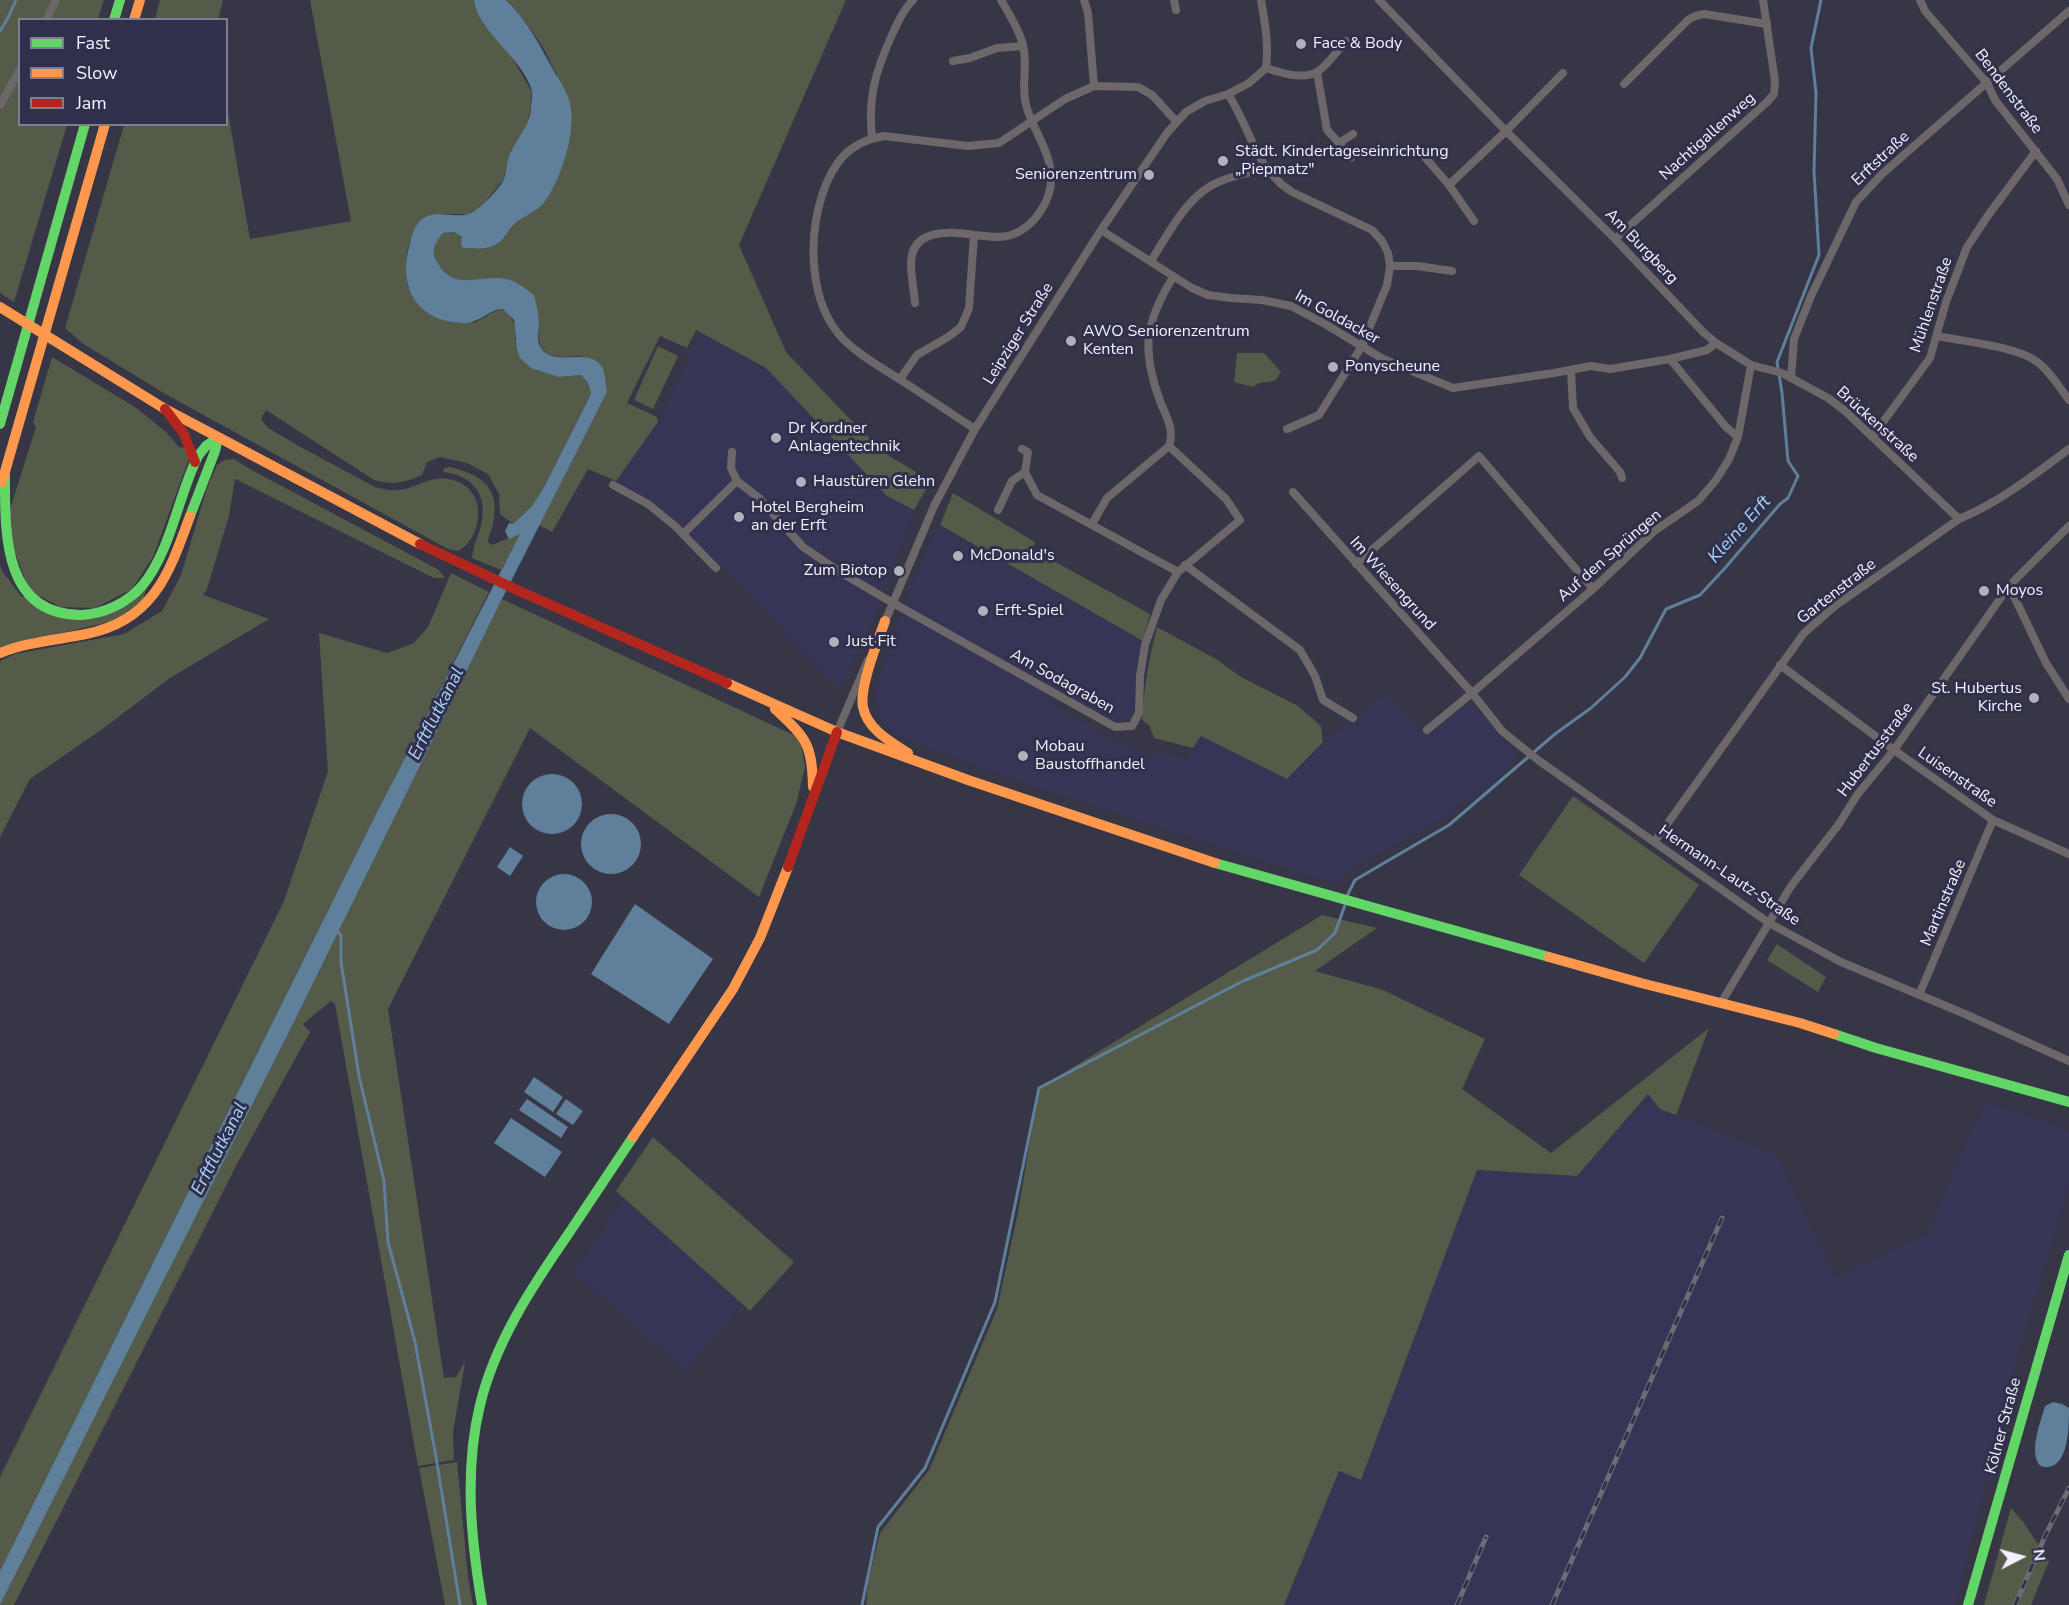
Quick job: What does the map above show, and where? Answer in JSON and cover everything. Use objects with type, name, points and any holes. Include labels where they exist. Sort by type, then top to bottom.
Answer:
[{"type":"main road","points":[[115,18],[120,0]]},
{"type":"main road","points":[[135,18],[140,0]]},
{"type":"main road","points":[[0,424],[84,126]]},
{"type":"main road","points":[[0,489],[104,126]]},
{"type":"main road","points":[[3,309],[165,409],[396,532],[517,590],[771,705],[837,732],[968,780],[1235,870],[1641,983],[1800,1023],[1876,1048],[2069,1102]]},
{"type":"main road","points":[[165,409],[186,434],[195,462]]},
{"type":"main road","points":[[5,474],[2,544],[10,573],[27,594],[48,608],[71,614],[90,614],[123,602],[145,582],[158,557],[195,462],[204,445],[218,438]]},
{"type":"main road","points":[[0,653],[28,643],[90,634],[106,629],[132,617],[143,607],[160,586],[174,556],[218,438]]},
{"type":"main road","points":[[885,621],[868,676],[863,707],[872,725],[880,734],[920,762]]},
{"type":"main road","points":[[771,705],[808,742],[813,759],[813,796]]},
{"type":"main road","points":[[482,1605],[472,1519],[473,1459],[481,1404],[500,1347],[520,1307],[545,1268],[733,989],[774,906],[837,732]]},
{"type":"main road","points":[[2053,1096],[2069,1095]]},
{"type":"main road","name":"Kölner Straße","points":[[1968,1605],[2069,1255]]},
{"type":"street","points":[[47,18],[56,0]]},
{"type":"street","points":[[872,138],[870,105],[872,87],[878,67],[896,27],[907,6],[913,0]]},
{"type":"street","points":[[915,303],[911,262],[917,244],[934,233],[1010,236],[1037,218],[1048,194],[1052,175],[1048,158],[1032,122],[1024,96],[1023,46],[1018,31],[1001,0]]},
{"type":"street","points":[[1084,0],[1088,13],[1094,86]]},
{"type":"street","points":[[1174,0],[1176,10]]},
{"type":"street","points":[[1261,0],[1268,52],[1266,68],[1294,75],[1317,72],[1346,41]]},
{"type":"street","name":"Am Burgberg","points":[[1379,0],[1716,343],[1751,365],[1767,368]]},
{"type":"street","name":"Nachtigallenweg","points":[[1615,239],[1774,94],[1775,81],[1762,0]]},
{"type":"street","name":"Bendenstraße","points":[[1920,0],[1925,11],[1987,83],[1995,100],[2057,179],[2069,205]]},
{"type":"street","name":"Erftstraße","points":[[1791,378],[1794,339],[1811,296],[1856,202],[1882,174],[2069,11]]},
{"type":"street","points":[[1624,84],[1688,20],[1695,16],[1704,14],[1767,24]]},
{"type":"street","points":[[953,61],[970,58],[998,48],[1023,46]]},
{"type":"street","name":"Leipziger Straße","points":[[837,732],[934,506],[975,429],[1101,231],[1167,133],[1185,112],[1249,83],[1266,68]]},
{"type":"street","points":[[1317,72],[1327,130],[1351,158]]},
{"type":"street","points":[[0,105],[18,73]]},
{"type":"street","points":[[1449,185],[1563,73]]},
{"type":"street","points":[[975,429],[871,362],[842,337],[832,323],[820,299],[816,282],[814,239],[817,217],[827,182],[837,164],[856,145],[872,138],[892,136],[978,146],[999,143],[1065,99],[1094,86],[1138,87],[1152,95],[1176,121]]},
{"type":"street","points":[[1228,94],[1236,106],[1255,150],[1266,168],[1281,184],[1292,192],[1372,230],[1382,241],[1388,253],[1390,266],[1387,285],[1362,346],[1319,415],[1287,429]]},
{"type":"street","points":[[1339,143],[1353,134]]},
{"type":"street","name":"Mühlenstraße","points":[[1872,437],[1930,358],[1946,302],[1967,247],[2036,151]]},
{"type":"street","points":[[1423,155],[1449,185],[1474,221]]},
{"type":"street","points":[[1151,261],[1181,215],[1202,192],[1220,181],[1266,168]]},
{"type":"street","name":"Im Goldacker","points":[[1101,231],[1173,277],[1208,295],[1270,301],[1291,306],[1383,359],[1453,388],[1591,366],[1610,369],[1670,359],[1707,350],[1716,343]]},
{"type":"street","points":[[900,379],[916,355],[948,338],[961,327],[969,308],[974,235]]},
{"type":"street","points":[[1390,266],[1417,266],[1452,271]]},
{"type":"street","points":[[1092,524],[1107,498],[1169,446],[1172,436],[1171,427],[1153,377],[1148,345],[1151,321],[1173,277]]},
{"type":"street","points":[[1938,336],[2019,352],[2036,361],[2051,375],[2069,400]]},
{"type":"street","points":[[1670,359],[1726,427],[1738,437]]},
{"type":"street","name":"Auf den Sprüngen","points":[[1427,730],[1593,589],[1653,532],[1698,501],[1716,480],[1729,459],[1738,437],[1751,365]]},
{"type":"street","name":"Brückenstraße","points":[[1767,368],[1782,373],[1828,398],[1959,519]]},
{"type":"street","points":[[1571,370],[1573,408],[1590,436],[1620,472],[1622,478]]},
{"type":"street","name":"Am Sodagraben","points":[[892,603],[1114,727],[1132,726],[1139,713],[1140,676],[1145,645],[1161,600],[1178,572],[1240,520],[1226,499],[1169,446]]},
{"type":"street","points":[[1022,449],[1028,452],[1025,472],[1037,495],[1178,572]]},
{"type":"street","name":"Gartenstraße","points":[[1655,841],[1804,633],[1835,606],[1959,519],[1981,510],[2012,491],[2069,449]]},
{"type":"street","points":[[732,452],[731,468],[737,481],[759,498],[803,547],[892,603]]},
{"type":"street","points":[[1356,564],[1479,456],[1593,589]]},
{"type":"street","points":[[998,510],[1012,482],[1025,472]]},
{"type":"street","points":[[683,534],[737,481]]},
{"type":"street","points":[[613,485],[648,504],[683,534],[716,568]]},
{"type":"street","name":"Im Wiesengrund","points":[[1293,492],[1472,693]]},
{"type":"street","name":"Hubertusstraße","points":[[1720,1003],[1791,886],[1839,824],[1857,795],[1894,750],[2009,586],[2069,526]]},
{"type":"street","points":[[1185,565],[1300,650],[1315,676],[1323,700],[1353,718]]},
{"type":"street","points":[[2009,586],[2046,663],[2069,699]]},
{"type":"street","name":"Luisenstraße","points":[[1780,665],[1993,820],[2069,854]]},
{"type":"street","name":"Hermann-Lautz-Straße","points":[[1472,693],[1502,731],[1521,747],[1769,923],[1841,962],[2069,1061]]},
{"type":"street","name":"Martinstraße","points":[[1919,995],[1993,820]]},
{"type":"shaded area","points":[[701,332],[766,368],[887,496],[914,510],[872,623],[840,690],[680,524],[651,501],[616,481],[658,422]]},
{"type":"shaded area","points":[[940,525],[1143,641],[1137,662],[1134,712],[1126,720],[1116,722],[1055,688],[1047,700],[1109,738],[1135,750],[1152,756],[1154,753],[1174,754],[1186,759],[1200,735],[1287,779],[1337,733],[1387,693],[1421,729],[1424,727],[1431,733],[1462,706],[1473,706],[1518,756],[1488,788],[1484,785],[1450,813],[1345,873],[1340,882],[1322,880],[1043,790],[906,740],[883,724],[875,694],[894,630],[923,557]]},
{"type":"shaded area","points":[[1649,1094],[1661,1109],[1777,1155],[1835,1277],[1927,1234],[1968,1138],[1986,1103],[2055,1124],[2069,1132],[2069,1185],[2019,1352],[1955,1605],[1284,1605],[1339,1470],[1361,1480],[1477,1170],[1577,1176]]},
{"type":"shaded area","points":[[624,1198],[742,1305],[685,1371],[573,1272]]},
{"type":"green space","points":[[0,0],[104,0],[98,18],[18,18],[18,126],[67,126],[14,302],[0,293]]},
{"type":"green space","points":[[160,0],[223,0],[218,18],[155,18]]},
{"type":"green space","points":[[310,0],[474,0],[475,7],[485,26],[507,49],[532,92],[530,112],[526,128],[510,155],[503,180],[480,208],[469,214],[443,214],[419,222],[407,253],[408,287],[474,323],[503,309],[514,323],[515,340],[559,377],[581,375],[588,383],[591,394],[544,487],[532,506],[513,524],[500,514],[499,494],[488,474],[467,463],[440,457],[427,462],[422,475],[410,480],[393,483],[374,480],[266,410],[261,419],[268,428],[375,487],[399,490],[435,479],[454,480],[462,484],[474,496],[478,514],[473,536],[459,551],[448,549],[167,395],[82,343],[65,328],[124,126],[228,126],[228,113],[250,239],[351,221]]},
{"type":"green space","points":[[506,0],[846,0],[739,245],[786,352],[886,454],[931,481],[914,510],[887,496],[766,368],[696,330],[687,348],[660,336],[627,403],[657,417],[658,422],[616,481],[588,469],[552,532],[539,525],[607,392],[582,356],[555,356],[543,350],[540,344],[539,323],[490,278],[469,282],[456,279],[440,268],[433,251],[434,244],[443,233],[454,232],[462,237],[496,245],[516,223],[542,204],[557,74],[533,33]]},
{"type":"green space","points":[[658,346],[678,356],[653,409],[634,400]]},
{"type":"green space","points":[[1237,353],[1264,353],[1281,372],[1275,381],[1259,383],[1253,387],[1234,382]]},
{"type":"green space","points":[[52,357],[135,407],[166,432],[179,447],[187,448],[189,459],[153,557],[132,589],[95,608],[60,607],[29,590],[5,525],[36,427],[33,422]]},
{"type":"green space","points":[[234,459],[439,570],[445,578],[434,578],[235,479],[229,516],[207,589],[203,595],[269,619],[170,678],[101,730],[30,779],[0,837],[0,661],[15,654],[124,634],[162,611],[181,575],[207,488],[217,465],[225,460]]},
{"type":"green space","points":[[450,467],[480,479],[491,492],[495,512],[488,542],[492,545],[521,533],[501,570],[472,558],[482,521],[482,502],[469,481],[443,472],[444,468]]},
{"type":"green space","points":[[953,493],[1035,542],[1032,549],[1150,614],[1143,641],[940,525]]},
{"type":"green space","points":[[0,564],[2,571],[21,596],[79,619],[146,587],[144,599],[117,620],[0,648]]},
{"type":"green space","points":[[451,573],[489,592],[376,814],[0,1571],[0,1477],[284,901],[328,771],[319,633],[387,653],[414,643],[428,627]]},
{"type":"green space","points":[[502,599],[800,738],[805,767],[796,804],[759,897],[530,728],[388,1009],[444,1378],[456,1377],[465,1362],[453,1432],[454,1460],[418,1466],[335,1004],[331,1001],[303,1024],[310,1032],[237,1164],[14,1605],[0,1605],[297,1016]]},
{"type":"green space","points":[[1157,627],[1216,659],[1241,677],[1298,706],[1321,726],[1323,742],[1287,779],[1201,736],[1193,748],[1154,738],[1149,725],[1142,720],[1147,673]]},
{"type":"green space","points":[[1573,796],[1699,885],[1644,963],[1519,875]]},
{"type":"green space","points":[[1322,915],[1377,928],[1315,971],[1383,990],[1485,1039],[1462,1089],[1551,1153],[1709,1028],[1676,1115],[1660,1109],[1648,1094],[1577,1176],[1477,1170],[1361,1480],[1339,1471],[1284,1605],[866,1605],[868,1582],[880,1533],[929,1470],[997,1309],[1018,1212],[1039,1088]]},
{"type":"green space","points":[[1777,944],[1826,977],[1818,992],[1767,960]]},
{"type":"green space","points":[[653,1137],[794,1262],[750,1311],[616,1191]]},
{"type":"green space","points":[[457,1462],[468,1577],[473,1605],[445,1605],[419,1468]]},
{"type":"green space","points":[[2011,1508],[2024,1523],[2049,1561],[2031,1605],[1984,1605]]},
{"type":"water","name":"Erftflutkanal","points":[[474,0],[506,0],[536,39],[567,93],[572,115],[569,142],[561,170],[543,204],[517,222],[501,241],[491,247],[463,248],[462,237],[454,232],[443,233],[434,247],[435,258],[444,271],[459,280],[506,279],[517,283],[534,295],[540,346],[546,353],[553,356],[590,358],[597,362],[603,369],[607,392],[502,599],[297,1016],[0,1605],[0,1571],[376,814],[520,534],[509,539],[505,531],[509,523],[513,524],[532,506],[544,487],[591,394],[588,383],[581,375],[559,377],[531,368],[520,358],[514,320],[503,309],[493,311],[468,323],[446,321],[422,309],[409,288],[406,262],[411,237],[419,222],[437,214],[465,215],[475,211],[484,203],[503,181],[509,157],[530,115],[532,91],[527,79],[520,67],[483,23]]},
{"type":"water","points":[[546,774],[558,774],[569,779],[577,787],[582,804],[580,816],[569,829],[558,834],[546,834],[535,829],[527,821],[522,810],[522,798],[527,787],[535,779]]},
{"type":"water","points":[[605,814],[617,814],[628,819],[636,827],[641,844],[639,856],[628,869],[617,874],[605,874],[594,869],[586,861],[581,850],[581,838],[586,827],[594,819]]},
{"type":"water","points":[[510,847],[523,856],[510,876],[497,867]]},
{"type":"water","points":[[558,874],[570,874],[584,882],[592,896],[590,913],[584,922],[570,930],[558,930],[541,918],[536,908],[536,896],[548,879]]},
{"type":"water","points":[[635,904],[713,959],[669,1024],[591,974]]},
{"type":"water","points":[[534,1077],[563,1097],[553,1112],[524,1092]]},
{"type":"water","points":[[527,1099],[568,1127],[561,1138],[519,1110]]},
{"type":"water","points":[[566,1099],[583,1111],[573,1125],[556,1114]]},
{"type":"water","points":[[511,1118],[562,1152],[545,1177],[494,1143]]},
{"type":"water","points":[[2053,1402],[2069,1408],[2068,1434],[2060,1459],[2055,1465],[2044,1467],[2037,1461],[2035,1448],[2045,1406]]},
{"type":"waterway","points":[[0,31],[16,0]]},
{"type":"waterway","name":"Kleine Erft","points":[[1346,898],[1355,880],[1449,825],[1555,734],[1591,708],[1625,677],[1640,658],[1666,609],[1700,595],[1780,504],[1788,498],[1798,476],[1788,461],[1777,362],[1819,255],[1814,171],[1816,93],[1811,48],[1821,0]]},
{"type":"waterway","points":[[862,1605],[878,1527],[925,1468],[995,1302],[1039,1088],[1243,981],[1317,950],[1335,933],[1345,905]]},
{"type":"waterway","points":[[336,930],[341,935],[341,962],[359,1076],[384,1181],[388,1242],[415,1342],[460,1605]]},
{"type":"railway","points":[[1552,1605],[1722,1218]]},
{"type":"railway","points":[[2015,1605],[2069,1488]]},
{"type":"railway","points":[[1457,1605],[1486,1537]]},
{"type":"traffic: fast","points":[[115,18],[120,0]]},
{"type":"traffic: fast","points":[[0,424],[84,126]]},
{"type":"traffic: fast","points":[[5,474],[8,544],[13,566],[22,585],[36,601],[55,611],[90,614],[106,610],[122,602],[142,586],[160,557],[198,456],[206,446],[218,438]]},
{"type":"traffic: fast","points":[[190,516],[218,438]]},
{"type":"traffic: fast","points":[[1215,863],[1549,957]]},
{"type":"traffic: fast","points":[[1834,1034],[2069,1102]]},
{"type":"traffic: fast","points":[[482,1605],[472,1530],[471,1480],[475,1430],[487,1382],[505,1338],[528,1296],[633,1137]]},
{"type":"traffic: fast","points":[[1968,1605],[2069,1255]]},
{"type":"traffic: slow","points":[[135,18],[140,0]]},
{"type":"traffic: slow","points":[[2,482],[104,126]]},
{"type":"traffic: slow","points":[[0,307],[165,409],[420,544]]},
{"type":"traffic: slow","points":[[0,653],[109,628],[128,618],[143,606],[166,575],[190,516]]},
{"type":"traffic: slow","points":[[885,621],[866,676],[863,707],[869,722],[887,739],[908,753]]},
{"type":"traffic: slow","points":[[727,683],[837,732],[968,780],[1215,863]]},
{"type":"traffic: slow","points":[[775,709],[794,727],[805,742],[811,760],[813,787]]},
{"type":"traffic: slow","points":[[633,1137],[733,989],[760,938],[788,867]]},
{"type":"traffic: slow","points":[[1549,957],[1834,1034]]},
{"type":"traffic: jam","points":[[165,409],[184,434],[195,462]]},
{"type":"traffic: jam","points":[[420,544],[517,590],[727,683]]},
{"type":"traffic: jam","points":[[788,867],[837,732]]},
{"type":"place","name":"Face & Body","points":[[1301,44]]},
{"type":"place","name":"Städt. Kindertageseinrichtung „Piepmatz\"","points":[[1223,161]]},
{"type":"place","name":"Seniorenzentrum","points":[[1149,175]]},
{"type":"place","name":"AWO Seniorenzentrum Kenten","points":[[1071,341]]},
{"type":"place","name":"Ponyscheune","points":[[1333,367]]},
{"type":"place","name":"Dr Kordner Anlagentechnik","points":[[776,438]]},
{"type":"place","name":"Haustüren Glehn","points":[[801,482]]},
{"type":"place","name":"Hotel Bergheim an der Erft","points":[[739,517]]},
{"type":"place","name":"McDonald's","points":[[958,556]]},
{"type":"place","name":"Zum Biotop","points":[[899,571]]},
{"type":"place","name":"Moyos","points":[[1984,591]]},
{"type":"place","name":"Erft-Spiel","points":[[983,611]]},
{"type":"place","name":"Just Fit","points":[[834,642]]},
{"type":"place","name":"St. Hubertus Kirche","points":[[2034,698]]},
{"type":"place","name":"Mobau Baustoffhandel","points":[[1023,756]]}]
